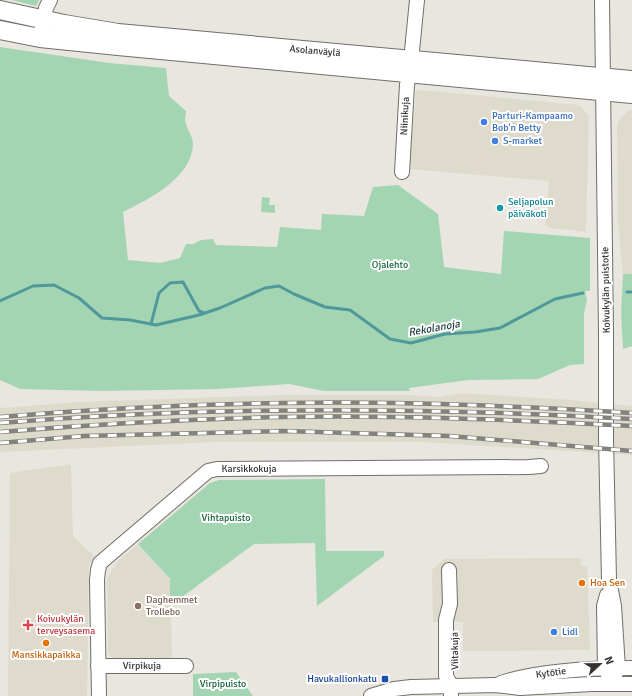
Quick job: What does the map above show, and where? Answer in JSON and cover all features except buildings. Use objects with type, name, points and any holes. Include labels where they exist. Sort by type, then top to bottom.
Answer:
[{"type":"main road","name":"Asolanväylä","points":[[0,10],[118,34],[410,67]]},
{"type":"main road","name":"Asolanväylä","points":[[0,30],[40,38],[410,67],[603,84],[632,80]]},
{"type":"main road","name":"Asolanväylä","points":[[603,84],[632,94]]},
{"type":"street","points":[[40,38],[46,8],[50,0]]},
{"type":"street","name":"Niinikuja","points":[[402,172],[407,85],[417,0]]},
{"type":"street","name":"Koivukylän puistotie","points":[[602,0],[606,438],[609,580],[614,606],[611,684]]},
{"type":"street","name":"Karsikkokuja","points":[[99,696],[97,580],[100,563],[208,471],[217,469],[529,468],[541,466]]},
{"type":"street","name":"Viitakuja","points":[[449,570],[450,604],[446,620],[446,676],[451,691]]},
{"type":"street","name":"Virpikuja","points":[[98,666],[186,666]]},
{"type":"street","name":"Kytötie","points":[[371,696],[394,689],[451,691],[495,685],[512,679],[559,672],[632,668]]},
{"type":"street","name":"Kytötie","points":[[495,685],[520,688],[632,684]]},
{"type":"shaded area","points":[[421,90],[579,105],[589,116],[586,232],[550,228],[545,225],[549,181],[409,169],[416,91]]},
{"type":"shaded area","points":[[629,110],[632,110],[632,274],[623,274],[618,224],[617,123]]},
{"type":"shaded area","points":[[462,393],[572,400],[632,406],[632,455],[422,442],[217,442],[0,452],[0,408],[79,402],[281,395],[410,395],[438,397]]},
{"type":"shaded area","points":[[71,464],[73,536],[95,557],[89,564],[87,696],[8,696],[10,473]]},
{"type":"shaded area","name":"Daghemmet Trollebo","points":[[138,544],[170,580],[172,659],[113,659],[108,653],[107,578],[118,561]]},
{"type":"shaded area","points":[[581,558],[581,566],[587,566],[590,650],[463,651],[463,622],[433,622],[432,570],[444,559]]},
{"type":"green space","points":[[11,0],[39,0],[36,6]]},
{"type":"green space","name":"Ojalehto","points":[[0,47],[109,63],[166,68],[169,96],[186,111],[185,120],[193,141],[191,156],[177,177],[167,186],[145,201],[123,212],[128,260],[160,263],[180,258],[186,244],[194,244],[201,240],[213,239],[216,245],[277,247],[280,227],[321,230],[322,214],[364,216],[373,187],[398,185],[438,214],[444,267],[501,274],[504,231],[590,238],[590,291],[585,291],[587,299],[584,314],[584,364],[570,365],[538,379],[468,380],[409,388],[410,391],[324,391],[289,384],[218,389],[102,391],[20,389],[0,380]]},
{"type":"green space","points":[[262,197],[270,198],[269,205],[275,205],[275,213],[261,212]]},
{"type":"green space","points":[[623,274],[632,274],[632,346],[623,349],[621,312]]},
{"type":"green space","name":"Vihtapuisto","points":[[325,479],[326,551],[384,551],[384,556],[317,606],[315,543],[254,544],[182,597],[170,596],[170,579],[138,544],[210,483],[219,480]]},
{"type":"green space","name":"Virpipuisto","points":[[236,672],[253,696],[193,696],[193,674]]},
{"type":"waterway","name":"Rekolanoja","points":[[151,324],[159,293],[170,283],[183,282],[199,311],[204,313]]},
{"type":"waterway","name":"Rekolanoja","points":[[0,301],[33,286],[54,285],[79,298],[102,318],[130,320],[156,325],[199,315],[220,308],[265,288],[279,286],[325,307],[350,310],[390,339],[411,343],[445,334],[475,332],[500,328],[555,299],[583,293]]},
{"type":"waterway","name":"Rekolanoja","points":[[627,292],[632,292]]},
{"type":"railway","points":[[0,417],[107,409],[329,403],[459,405],[632,413]]},
{"type":"railway","points":[[0,423],[79,417],[237,411],[316,410],[474,412],[632,419]]},
{"type":"railway","points":[[0,432],[176,421],[282,417],[457,418],[632,426]]},
{"type":"railway","points":[[0,443],[84,436],[284,431],[449,436],[632,451]]},
{"type":"place","name":"Parturi-Kampaamo Bob'n Betty","points":[[484,122]]},
{"type":"place","name":"S-market","points":[[495,141]]},
{"type":"place","name":"Seljapolun päiväkoti","points":[[500,208]]},
{"type":"place","name":"Hoa Sen","points":[[582,583]]},
{"type":"place","name":"Daghemmet Trollebo","points":[[138,606]]},
{"type":"place","name":"Koivukylän terveysasema","points":[[28,625]]},
{"type":"place","name":"Lidl","points":[[554,632]]},
{"type":"place","name":"Mansikkapaikka","points":[[46,643]]},
{"type":"place","name":"Havukallionkatu","points":[[385,679]]}]
